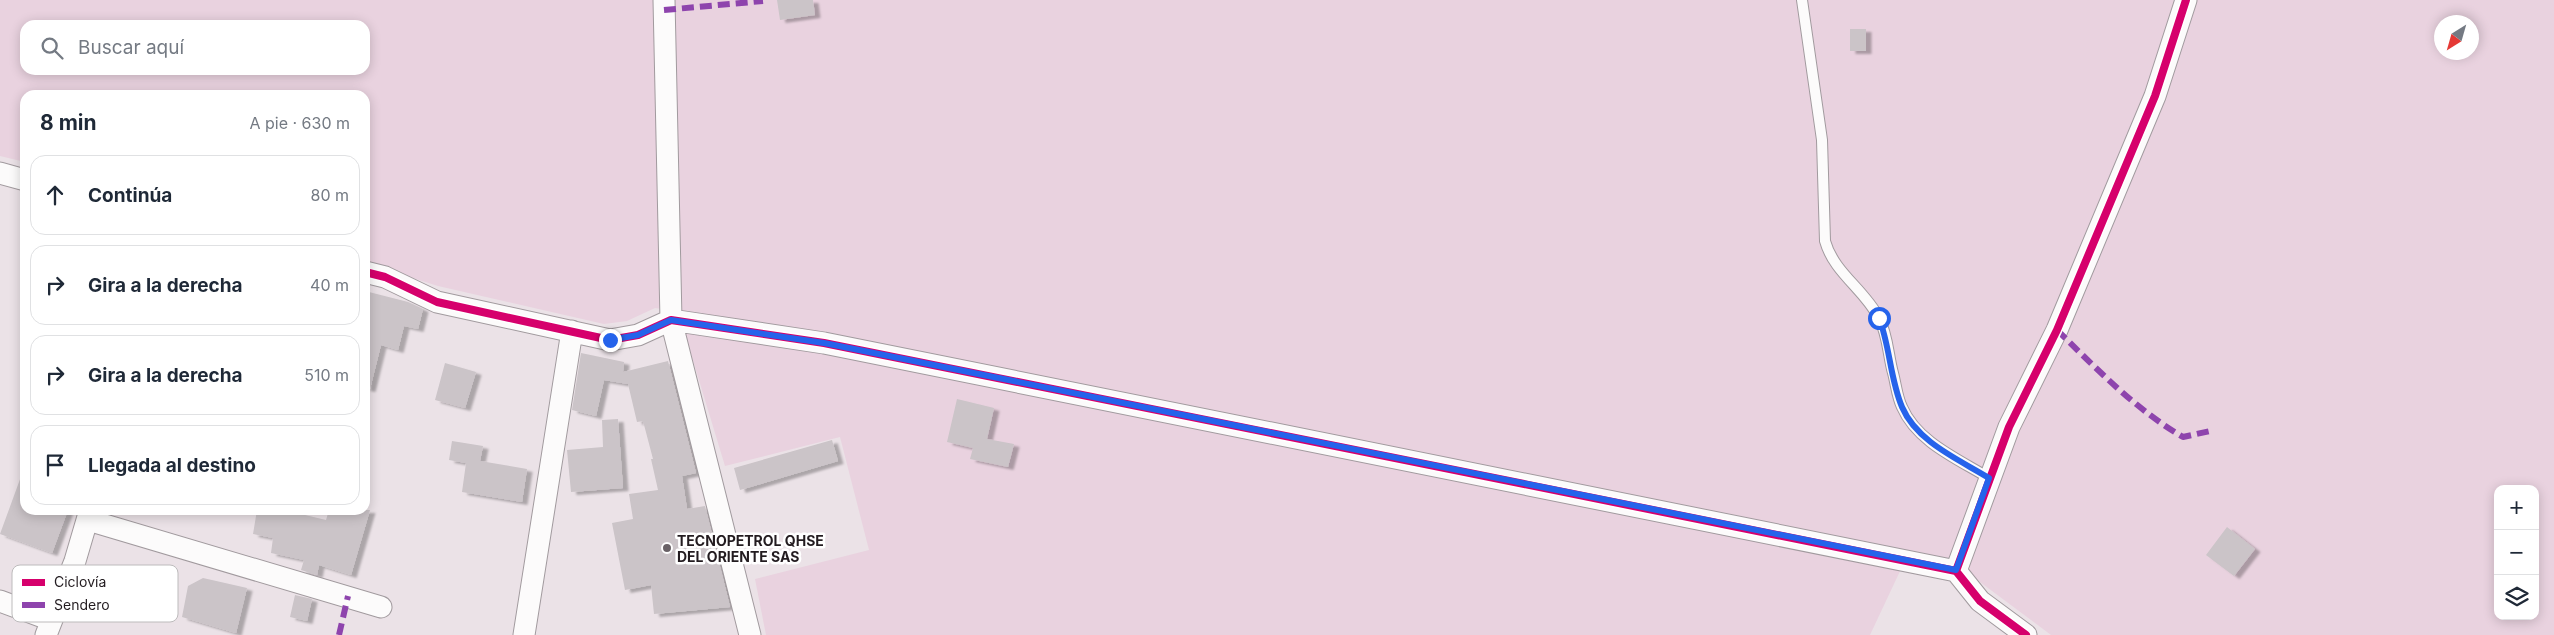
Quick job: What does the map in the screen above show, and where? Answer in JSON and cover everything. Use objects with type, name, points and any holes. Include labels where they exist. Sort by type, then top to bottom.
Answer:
[{"type":"street","points":[[664,0],[671,320],[750,635]]},
{"type":"street","points":[[1956,570],[2009,426],[2057,330],[2155,96],[2186,0]]},
{"type":"street","points":[[0,173],[20,179]]},
{"type":"street","points":[[370,273],[385,277],[437,302],[610,340],[638,335],[671,320],[834,344],[1956,570],[1980,601],[2026,635]]},
{"type":"street","points":[[524,635],[572,331]]},
{"type":"street","points":[[71,565],[89,515],[381,607]]},
{"type":"street","points":[[0,601],[12,608]]},
{"type":"lane","points":[[1802,0],[1822,140],[1825,241],[1828,254],[1836,266],[1859,289],[1879,318],[1886,337],[1902,407],[1913,425],[1926,439],[1989,478]]},
{"type":"shaded area","points":[[0,0],[2554,0],[2554,635],[2051,635],[1949,559],[1909,552],[1870,635],[766,635],[755,579],[869,550],[840,437],[725,466],[678,311],[655,308],[627,321],[604,324],[438,286],[370,265],[370,90],[20,90],[20,161],[0,156]]},
{"type":"building","points":[[777,0],[813,0],[815,15],[780,20]]},
{"type":"building","points":[[1850,29],[1866,29],[1866,51],[1850,51]]},
{"type":"building","points":[[370,292],[408,302],[423,309],[418,329],[404,326],[398,350],[381,345],[370,389]]},
{"type":"building","points":[[581,353],[624,362],[623,372],[668,361],[696,473],[682,476],[687,509],[705,506],[730,607],[654,614],[651,585],[625,590],[612,523],[633,519],[629,494],[658,490],[651,459],[653,459],[643,421],[637,422],[628,384],[604,380],[596,416],[572,410]]},
{"type":"building","points":[[445,363],[476,372],[465,408],[435,400]]},
{"type":"building","points":[[957,399],[994,408],[987,439],[1014,444],[1008,467],[970,459],[973,448],[947,442]]},
{"type":"building","points":[[618,419],[623,488],[571,492],[567,450],[603,447],[602,420]]},
{"type":"building","points":[[832,440],[838,461],[740,490],[734,468]]},
{"type":"building","points":[[452,441],[483,446],[480,461],[527,469],[522,502],[462,492],[466,463],[449,460]]},
{"type":"building","points":[[20,479],[20,515],[66,515],[52,553],[0,534]]},
{"type":"building","points":[[256,515],[305,515],[326,520],[328,515],[369,515],[351,575],[319,565],[317,575],[301,570],[304,560],[271,553],[273,538],[253,534]]},
{"type":"building","points":[[2227,527],[2255,549],[2234,576],[2206,555]]},
{"type":"building","points":[[203,578],[247,588],[236,633],[182,617],[188,586]]},
{"type":"building","points":[[295,595],[312,599],[307,621],[290,617]]},
{"type":"marked path","points":[[664,10],[763,1]]},
{"type":"marked path","points":[[2057,330],[2117,388],[2165,426],[2183,437],[2210,431]]},
{"type":"marked path","points":[[339,635],[348,596]]},
{"type":"cycle path","points":[[2026,635],[1980,601],[1956,571],[2009,427],[2057,330],[2155,96],[2186,0]]},
{"type":"cycle path","points":[[370,273],[385,277],[437,302],[610,340],[638,335],[671,320],[824,343],[1956,571]]},
{"type":"place","name":"TECNOPETROL QHSE DEL ORIENTE SAS","points":[[667,548]]},
{"type":"route","points":[[610,340],[638,335],[671,320],[824,343],[1956,570],[1989,478],[1926,439],[1913,425],[1902,407],[1891,366],[1886,337],[1879,318]]}]
